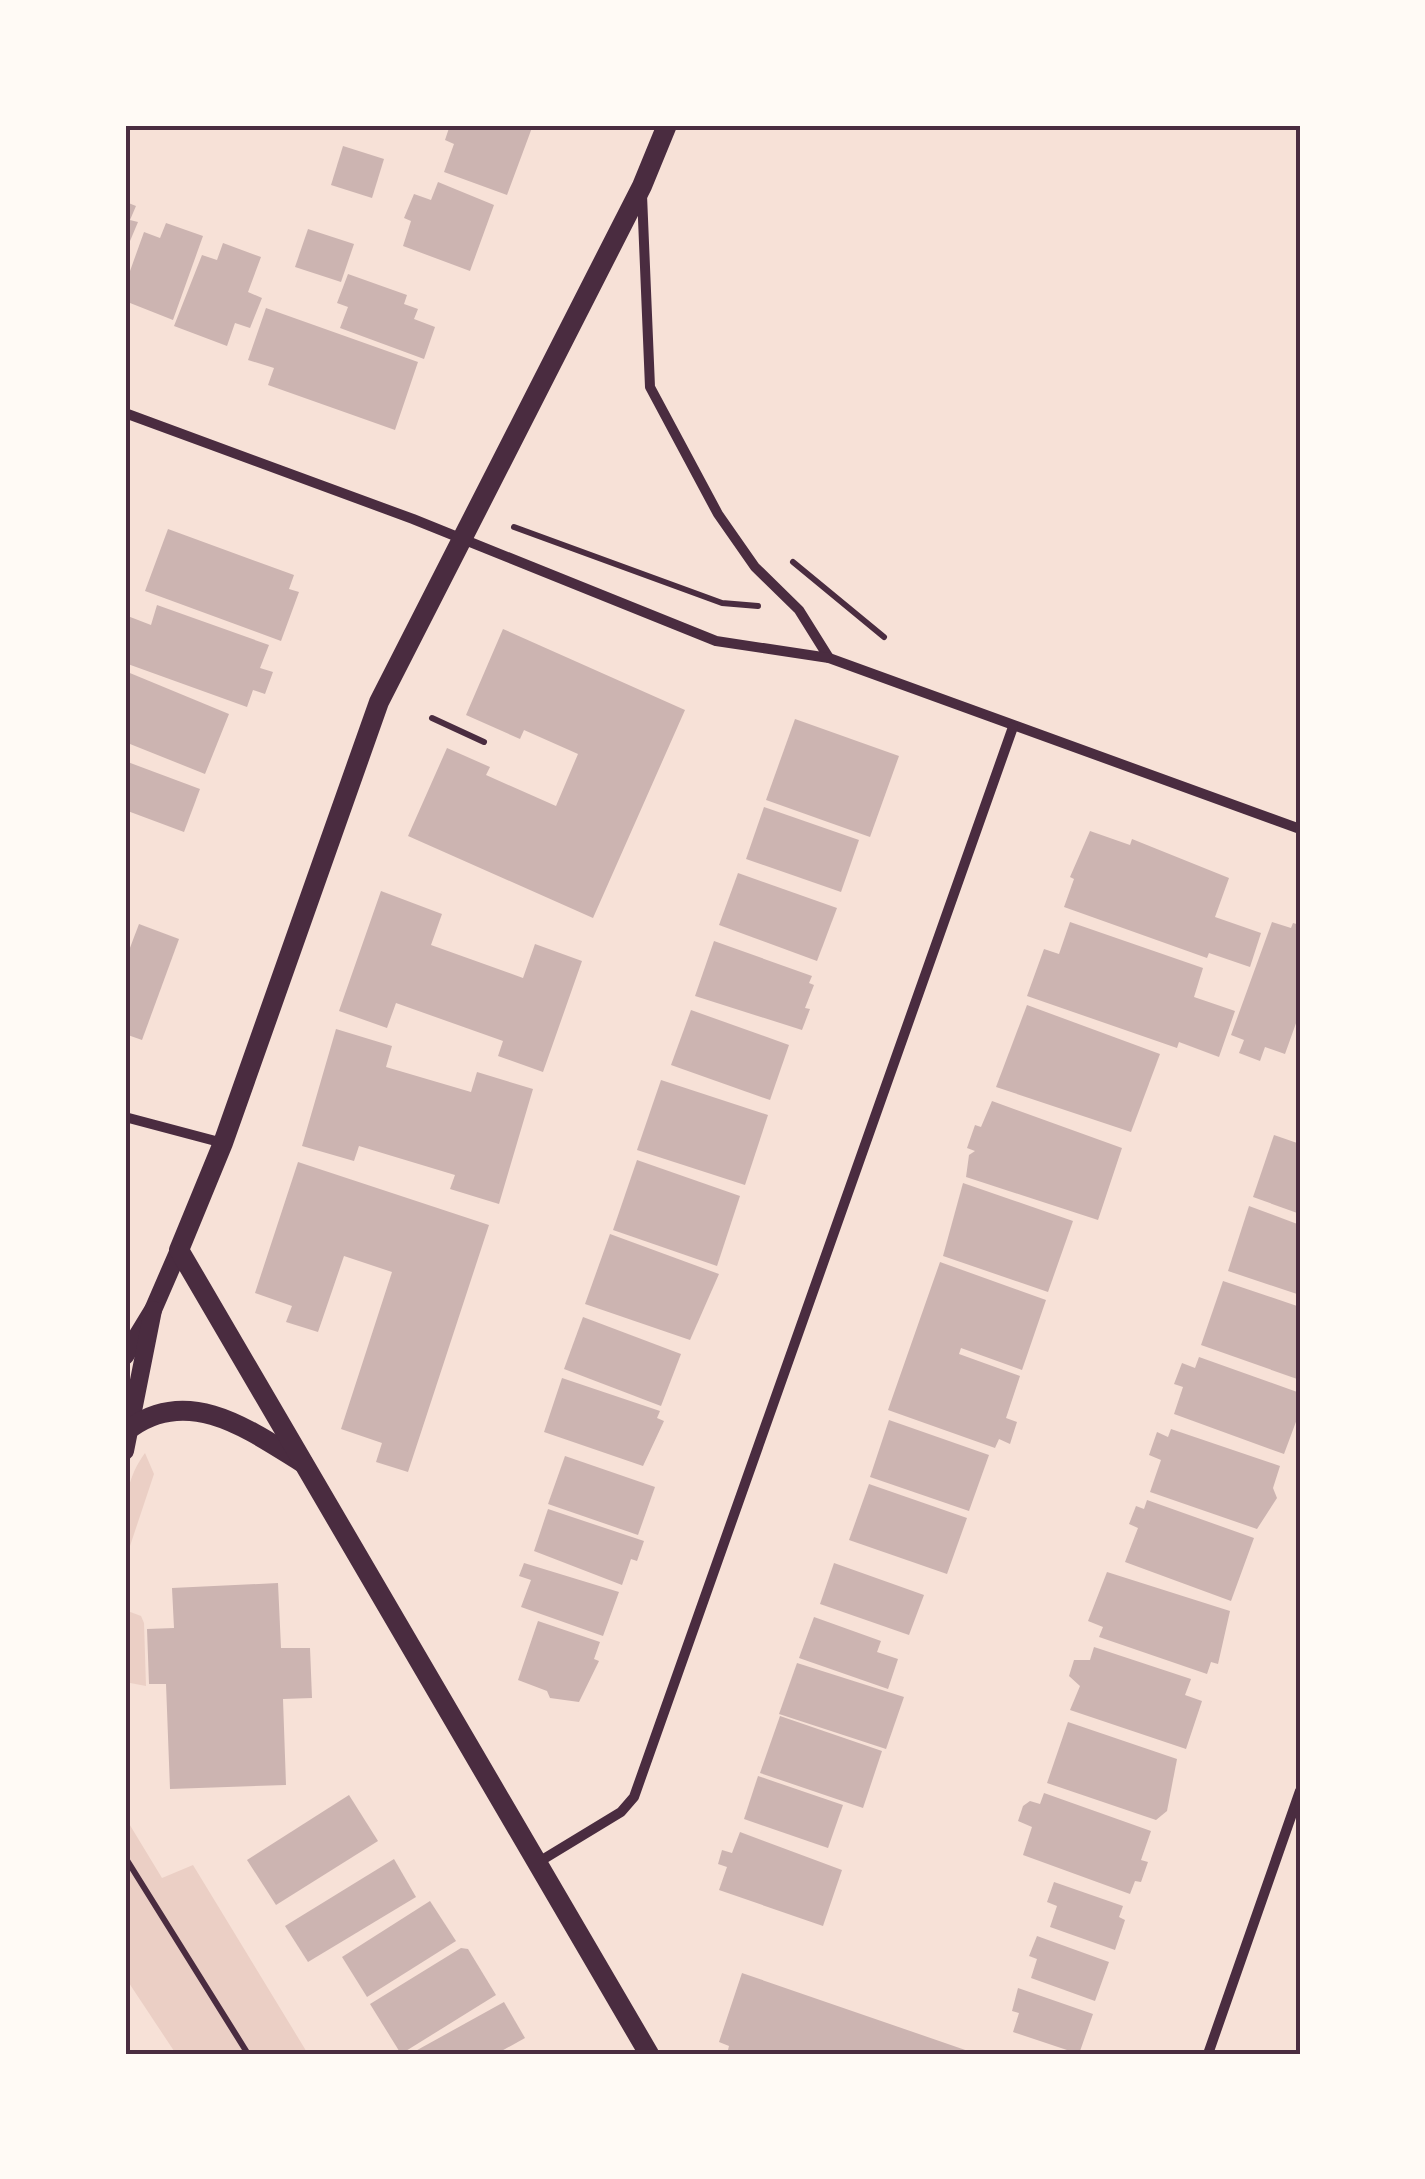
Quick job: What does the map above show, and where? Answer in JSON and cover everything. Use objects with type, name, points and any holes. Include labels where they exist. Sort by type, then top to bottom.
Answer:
[{"type":"main road","points":[[648,2054],[180,1250],[223,1143],[379,702],[642,186],[667,125]]},
{"type":"main road","points":[[132,1427],[151,1414],[193,1410],[219,1416],[308,1466]]},
{"type":"street","points":[[642,186],[650,387],[718,514],[755,567],[799,610],[829,658]]},
{"type":"street","points":[[125,414],[461,539],[716,641],[829,658],[1300,829]]},
{"type":"street","points":[[536,1864],[621,1812],[634,1797],[1013,727]]},
{"type":"street","points":[[125,1117],[223,1143]]},
{"type":"street","points":[[125,1356],[180,1250]]},
{"type":"street","points":[[125,1450],[152,1310]]},
{"type":"street","points":[[1208,2054],[1300,1790]]},
{"type":"path","points":[[461,539],[506,525],[722,602],[799,610]]},
{"type":"path","points":[[780,552],[884,637]]},
{"type":"path","points":[[432,718],[484,742]]},
{"type":"path","points":[[125,1857],[248,2054]]},
{"type":"shaded area","points":[[145,1453],[154,1474],[129,1549],[125,1547],[127,1498]]},
{"type":"shaded area","points":[[125,1610],[141,1616],[144,1623],[146,1686],[125,1682]]},
{"type":"shaded area","points":[[125,1817],[162,1878],[193,1865],[308,2054],[176,2054],[125,1977]]},
{"type":"building","points":[[450,125],[533,125],[507,195],[444,172],[454,144],[445,140]]},
{"type":"building","points":[[343,146],[384,159],[372,198],[331,185]]},
{"type":"building","points":[[438,182],[494,205],[470,271],[403,246],[411,221],[404,218],[414,194],[431,200]]},
{"type":"building","points":[[125,187],[130,190],[126,202],[136,206],[130,220],[138,222],[125,253]]},
{"type":"building","points":[[166,223],[203,236],[173,320],[125,301],[125,285],[144,232],[160,238]]},
{"type":"building","points":[[308,229],[354,244],[341,282],[295,267]]},
{"type":"building","points":[[223,243],[261,257],[248,292],[262,298],[250,328],[235,323],[227,346],[174,326],[202,255],[217,260]]},
{"type":"building","points":[[348,274],[407,295],[404,304],[418,309],[414,319],[435,327],[424,359],[340,328],[348,307],[337,303]]},
{"type":"building","points":[[266,308],[418,362],[395,430],[268,385],[274,368],[248,360]]},
{"type":"building","points":[[168,529],[294,575],[289,589],[299,592],[281,641],[145,591]]},
{"type":"building","points":[[157,605],[269,645],[260,668],[273,672],[265,694],[253,690],[247,707],[125,663],[125,615],[151,625]]},
{"type":"building","points":[[503,629],[685,710],[593,918],[408,836],[447,748],[490,767],[486,775],[556,806],[578,754],[524,730],[520,739],[466,715]]},
{"type":"building","points":[[125,671],[229,714],[205,774],[125,742]]},
{"type":"building","points":[[795,719],[899,756],[870,837],[766,800]]},
{"type":"building","points":[[125,761],[200,789],[184,832],[125,810]]},
{"type":"building","points":[[764,807],[859,840],[841,892],[746,859]]},
{"type":"building","points":[[1090,831],[1130,845],[1132,839],[1229,878],[1215,917],[1261,933],[1250,967],[1209,953],[1207,958],[1064,907],[1074,879],[1070,877]]},
{"type":"building","points":[[738,873],[837,908],[817,961],[719,925]]},
{"type":"building","points":[[381,891],[442,914],[431,945],[523,978],[535,944],[582,961],[543,1072],[498,1056],[503,1041],[396,1003],[387,1028],[339,1011]]},
{"type":"building","points":[[1070,922],[1203,968],[1194,997],[1235,1011],[1219,1057],[1179,1042],[1177,1048],[1027,996],[1044,949],[1059,954]]},
{"type":"building","points":[[1272,922],[1291,928],[1293,923],[1300,925],[1300,1012],[1285,1054],[1265,1047],[1260,1061],[1239,1053],[1244,1040],[1231,1035]]},
{"type":"building","points":[[139,924],[179,939],[142,1040],[125,1034],[125,961]]},
{"type":"building","points":[[714,941],[812,976],[809,983],[814,985],[805,1008],[810,1009],[802,1030],[695,996]]},
{"type":"building","points":[[1027,1005],[1160,1054],[1131,1132],[996,1087]]},
{"type":"building","points":[[691,1010],[789,1045],[770,1100],[671,1065]]},
{"type":"building","points":[[336,1029],[392,1046],[386,1067],[471,1092],[477,1072],[533,1089],[499,1204],[450,1189],[455,1175],[359,1146],[354,1161],[302,1146]]},
{"type":"building","points":[[661,1080],[768,1115],[745,1185],[637,1150]]},
{"type":"building","points":[[992,1101],[1122,1148],[1098,1220],[966,1177],[969,1155],[975,1151],[967,1148],[975,1125],[981,1127]]},
{"type":"building","points":[[1274,1135],[1300,1144],[1300,1214],[1253,1197]]},
{"type":"building","points":[[637,1160],[740,1196],[717,1266],[613,1230]]},
{"type":"building","points":[[298,1162],[489,1225],[408,1472],[376,1462],[382,1443],[341,1429],[392,1272],[344,1256],[318,1332],[286,1322],[292,1306],[255,1293]]},
{"type":"building","points":[[963,1183],[1073,1221],[1048,1292],[943,1256]]},
{"type":"building","points":[[1249,1206],[1300,1225],[1300,1295],[1228,1271]]},
{"type":"building","points":[[610,1234],[719,1274],[690,1340],[585,1304]]},
{"type":"building","points":[[940,1262],[1046,1300],[1022,1370],[961,1348],[959,1354],[1020,1376],[1006,1418],[1017,1422],[1010,1444],[999,1439],[995,1448],[888,1410]]},
{"type":"building","points":[[1223,1281],[1300,1307],[1300,1380],[1201,1345]]},
{"type":"building","points":[[583,1317],[681,1354],[661,1406],[564,1369]]},
{"type":"building","points":[[1199,1357],[1300,1393],[1300,1411],[1284,1454],[1174,1414],[1183,1387],[1174,1384],[1182,1363],[1195,1368]]},
{"type":"building","points":[[562,1378],[660,1411],[657,1418],[664,1421],[643,1466],[544,1432]]},
{"type":"building","points":[[889,1420],[989,1455],[969,1511],[870,1477]]},
{"type":"building","points":[[1171,1429],[1280,1466],[1273,1488],[1277,1498],[1257,1529],[1150,1492],[1161,1460],[1149,1455],[1157,1432],[1168,1437]]},
{"type":"building","points":[[565,1456],[655,1487],[638,1535],[548,1504]]},
{"type":"building","points":[[869,1484],[967,1518],[947,1574],[849,1540]]},
{"type":"building","points":[[1147,1500],[1254,1538],[1231,1601],[1125,1562],[1138,1528],[1129,1524],[1136,1506],[1144,1509]]},
{"type":"building","points":[[548,1509],[644,1541],[637,1561],[631,1559],[622,1585],[534,1551]]},
{"type":"building","points":[[524,1563],[619,1592],[603,1636],[521,1607],[531,1580],[519,1576]]},
{"type":"building","points":[[834,1563],[924,1595],[909,1635],[820,1604]]},
{"type":"building","points":[[1107,1572],[1230,1611],[1218,1664],[1211,1662],[1207,1674],[1099,1637],[1103,1627],[1088,1621]]},
{"type":"building","points":[[278,1583],[281,1648],[310,1648],[312,1698],[283,1699],[286,1785],[170,1789],[166,1684],[149,1684],[147,1629],[174,1628],[172,1588]]},
{"type":"building","points":[[814,1617],[881,1641],[877,1652],[898,1659],[888,1689],[799,1658]]},
{"type":"building","points":[[538,1621],[600,1642],[594,1659],[599,1661],[579,1702],[550,1698],[547,1691],[518,1680]]},
{"type":"building","points":[[1094,1647],[1191,1679],[1185,1695],[1202,1701],[1186,1749],[1070,1710],[1080,1686],[1069,1676],[1074,1660],[1090,1660]]},
{"type":"building","points":[[797,1663],[904,1697],[886,1749],[779,1714]]},
{"type":"building","points":[[780,1716],[882,1751],[863,1808],[760,1773]]},
{"type":"building","points":[[1068,1722],[1177,1759],[1167,1811],[1156,1820],[1047,1783]]},
{"type":"building","points":[[758,1776],[843,1805],[828,1848],[744,1819]]},
{"type":"building","points":[[1044,1793],[1151,1831],[1141,1860],[1148,1862],[1141,1882],[1135,1881],[1130,1894],[1023,1855],[1032,1827],[1018,1821],[1023,1806],[1030,1801],[1040,1804]]},
{"type":"building","points":[[349,1795],[378,1841],[276,1905],[247,1860]]},
{"type":"building","points":[[740,1832],[842,1870],[823,1926],[719,1890],[727,1867],[718,1864],[722,1850],[732,1853]]},
{"type":"building","points":[[394,1859],[416,1897],[308,1962],[285,1926]]},
{"type":"building","points":[[1054,1882],[1123,1906],[1119,1917],[1125,1920],[1115,1950],[1050,1927],[1057,1906],[1047,1902]]},
{"type":"building","points":[[430,1901],[456,1941],[367,1997],[342,1957]]},
{"type":"building","points":[[1037,1936],[1109,1962],[1095,2001],[1031,1978],[1037,1959],[1029,1956]]},
{"type":"building","points":[[461,1948],[468,1949],[496,1995],[401,2054],[370,2004]]},
{"type":"building","points":[[742,1973],[974,2053],[727,2054],[729,2046],[719,2042]]},
{"type":"building","points":[[1018,1988],[1093,2014],[1079,2054],[1013,2032],[1019,2013],[1012,2011]]},
{"type":"building","points":[[504,2002],[525,2038],[496,2054],[410,2054]]}]
